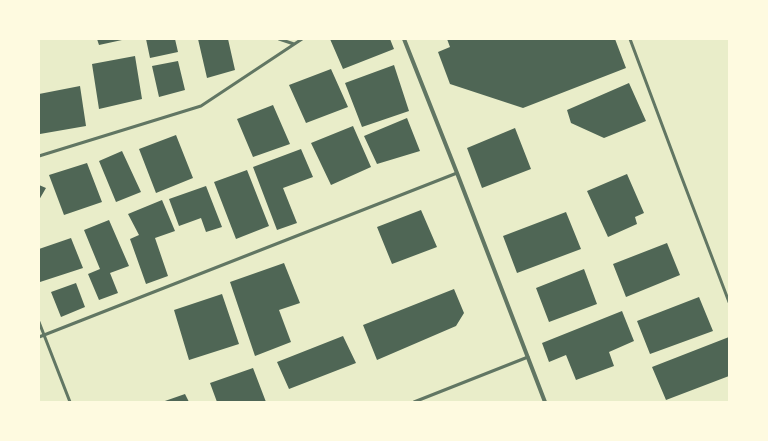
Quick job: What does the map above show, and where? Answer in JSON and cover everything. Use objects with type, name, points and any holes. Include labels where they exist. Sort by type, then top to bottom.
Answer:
[{"type":"street","points":[[404,39],[545,402]]},
{"type":"lane","points":[[279,39],[294,44]]},
{"type":"lane","points":[[39,156],[201,106],[302,39]]},
{"type":"lane","points":[[630,39],[682,181],[729,302]]},
{"type":"lane","points":[[39,337],[457,173]]},
{"type":"lane","points":[[39,322],[70,402]]},
{"type":"lane","points":[[414,402],[528,357]]},
{"type":"building","points":[[97,39],[122,39],[122,40],[99,45]]},
{"type":"building","points":[[146,39],[175,39],[178,52],[150,58]]},
{"type":"building","points":[[198,39],[228,39],[235,70],[207,78]]},
{"type":"building","points":[[330,39],[390,39],[394,49],[343,69]]},
{"type":"building","points":[[447,39],[615,39],[626,68],[523,108],[450,84],[438,52],[450,47]]},
{"type":"building","points":[[135,56],[142,99],[99,109],[92,64]]},
{"type":"building","points":[[178,61],[185,90],[159,97],[152,66]]},
{"type":"building","points":[[394,65],[409,111],[362,127],[345,83]]},
{"type":"building","points":[[331,69],[348,107],[306,123],[289,85]]},
{"type":"building","points":[[629,83],[646,121],[604,138],[571,123],[567,110]]},
{"type":"building","points":[[80,86],[86,126],[40,134],[39,94]]},
{"type":"building","points":[[273,105],[290,144],[253,157],[237,119]]},
{"type":"building","points":[[407,118],[420,151],[377,164],[364,136]]},
{"type":"building","points":[[353,126],[371,167],[331,185],[311,143]]},
{"type":"building","points":[[515,128],[531,169],[482,188],[467,148]]},
{"type":"building","points":[[176,135],[193,178],[156,193],[139,149]]},
{"type":"building","points":[[301,149],[313,177],[283,188],[297,223],[277,230],[253,167]]},
{"type":"building","points":[[122,151],[141,192],[116,202],[99,161]]},
{"type":"building","points":[[87,163],[102,202],[64,215],[49,175]]},
{"type":"building","points":[[247,170],[269,226],[236,239],[214,182]]},
{"type":"building","points":[[627,174],[644,213],[635,217],[637,224],[608,237],[587,191]]},
{"type":"building","points":[[39,185],[46,188],[39,200]]},
{"type":"building","points":[[206,186],[222,227],[206,232],[201,218],[179,226],[169,199]]},
{"type":"building","points":[[162,200],[175,231],[155,238],[168,276],[146,284],[130,239],[139,235],[128,214]]},
{"type":"building","points":[[421,210],[437,247],[392,264],[377,227]]},
{"type":"building","points":[[566,212],[581,249],[517,273],[503,236]]},
{"type":"building","points":[[109,220],[129,266],[110,273],[118,293],[99,300],[88,274],[100,269],[84,230]]},
{"type":"building","points":[[71,238],[83,268],[40,282],[39,249]]},
{"type":"building","points":[[667,243],[680,275],[626,297],[613,264]]},
{"type":"building","points":[[284,263],[300,303],[279,310],[291,342],[255,356],[230,282]]},
{"type":"building","points":[[584,269],[597,304],[549,322],[536,288]]},
{"type":"building","points":[[76,283],[85,307],[61,317],[51,292]]},
{"type":"building","points":[[454,289],[464,313],[456,326],[377,360],[363,325]]},
{"type":"building","points":[[222,294],[239,344],[189,360],[174,310]]},
{"type":"building","points":[[699,297],[713,331],[650,354],[637,321]]},
{"type":"building","points":[[622,311],[634,341],[609,352],[614,366],[576,380],[566,355],[549,362],[542,343]]},
{"type":"building","points":[[343,336],[356,363],[289,389],[277,362]]},
{"type":"building","points":[[729,337],[729,376],[666,400],[652,367]]},
{"type":"building","points":[[253,368],[266,402],[217,402],[210,383]]},
{"type":"building","points":[[185,394],[189,402],[162,402]]}]
